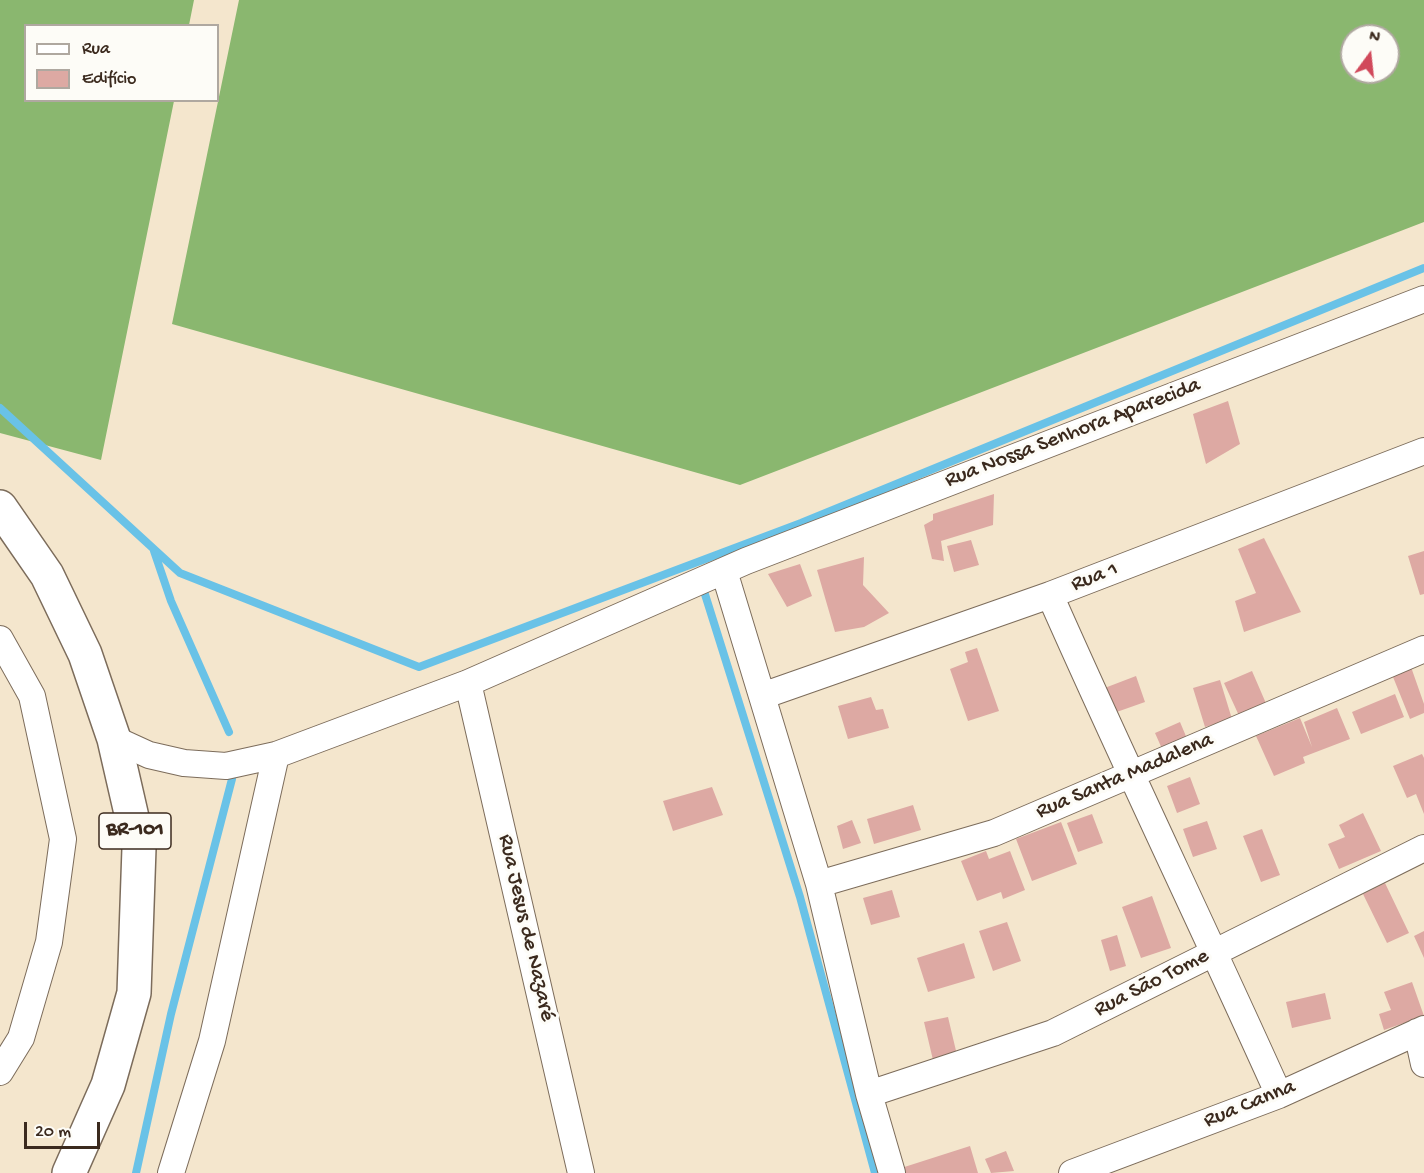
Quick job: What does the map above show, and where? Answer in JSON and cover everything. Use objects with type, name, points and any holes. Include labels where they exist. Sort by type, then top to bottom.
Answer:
[{"type":"highway","name":"BR-101","points":[[0,507],[47,575],[85,654],[114,740],[140,848],[134,993],[108,1085],[69,1173]]},
{"type":"street","name":"Rua Nossa Senhora Aparecida","points":[[114,740],[149,755],[184,763],[226,766],[276,755],[468,683],[757,556],[1424,299]]},
{"type":"street","name":"Rua 1","points":[[762,696],[1050,595],[1424,451]]},
{"type":"street","points":[[724,571],[819,885],[869,1094],[892,1173]]},
{"type":"street","points":[[1050,595],[1130,776],[1215,952],[1279,1095]]},
{"type":"street","points":[[0,639],[32,696],[63,839],[49,942],[21,1038],[0,1072]]},
{"type":"street","name":"Rua Santa Madalena","points":[[819,885],[994,833],[1424,649]]},
{"type":"street","name":"Rua Jesus de Nazaré","points":[[468,683],[581,1173]]},
{"type":"street","points":[[171,1173],[212,1041],[276,755]]},
{"type":"street","name":"Rua São Tome","points":[[869,1094],[1053,1033],[1424,848]]},
{"type":"street","points":[[1421,1031],[1424,1064]]},
{"type":"street","name":"Rua Canna","points":[[1072,1173],[1279,1095],[1421,1031]]},
{"type":"green space","points":[[0,0],[194,0],[189,24],[24,24],[24,102],[174,102],[101,460],[0,433]]},
{"type":"green space","points":[[239,0],[1424,0],[1424,222],[740,485],[172,324]]},
{"type":"building","points":[[1228,401],[1240,444],[1206,464],[1193,414]]},
{"type":"building","points":[[994,494],[993,525],[941,541],[944,561],[932,559],[924,525],[933,520],[933,514]]},
{"type":"building","points":[[1264,538],[1301,612],[1244,632],[1235,601],[1256,593],[1238,549]]},
{"type":"building","points":[[971,540],[979,565],[954,572],[947,546]]},
{"type":"building","points":[[1424,551],[1424,594],[1420,595],[1408,556]]},
{"type":"building","points":[[864,557],[863,585],[889,613],[864,627],[835,632],[817,570]]},
{"type":"building","points":[[800,564],[812,596],[787,607],[768,574]]},
{"type":"building","points":[[977,648],[999,711],[968,721],[950,669],[968,662],[965,652]]},
{"type":"building","points":[[1411,667],[1424,704],[1424,713],[1410,719],[1391,672]]},
{"type":"building","points":[[1252,671],[1268,708],[1241,720],[1224,683]]},
{"type":"building","points":[[1136,676],[1145,702],[1111,714],[1102,689]]},
{"type":"building","points":[[1220,680],[1232,719],[1205,727],[1193,688]]},
{"type":"building","points":[[1395,694],[1404,717],[1361,734],[1352,712]]},
{"type":"building","points":[[871,697],[876,710],[883,709],[889,728],[848,739],[838,706]]},
{"type":"building","points":[[1337,708],[1350,739],[1303,757],[1305,763],[1274,776],[1256,736],[1300,718],[1312,747],[1304,722]]},
{"type":"building","points":[[1180,722],[1188,741],[1163,751],[1155,733]]},
{"type":"building","points":[[1422,754],[1424,758],[1424,814],[1416,794],[1407,798],[1393,766]]},
{"type":"building","points":[[1190,777],[1200,804],[1177,813],[1167,786]]},
{"type":"building","points":[[712,787],[723,815],[673,831],[663,801]]},
{"type":"building","points":[[913,805],[921,830],[874,844],[867,819]]},
{"type":"building","points":[[1363,813],[1381,851],[1339,869],[1328,844],[1345,837],[1339,825]]},
{"type":"building","points":[[1092,814],[1103,843],[1078,852],[1067,823]]},
{"type":"building","points":[[852,820],[861,843],[843,849],[837,826]]},
{"type":"building","points":[[1207,821],[1217,849],[1193,857],[1183,829]]},
{"type":"building","points":[[1061,822],[1077,864],[1032,881],[1016,839]]},
{"type":"building","points":[[1262,829],[1280,875],[1261,882],[1243,836]]},
{"type":"building","points":[[986,851],[989,859],[1010,851],[1025,890],[1003,899],[1001,892],[977,901],[961,861]]},
{"type":"building","points":[[1385,883],[1409,933],[1387,943],[1363,894]]},
{"type":"building","points":[[892,890],[900,917],[871,925],[863,898]]},
{"type":"building","points":[[1152,896],[1171,948],[1141,958],[1122,907]]},
{"type":"building","points":[[1007,922],[1021,961],[993,971],[979,931]]},
{"type":"building","points":[[1424,931],[1424,958],[1414,936]]},
{"type":"building","points":[[1117,935],[1126,966],[1110,971],[1101,940]]},
{"type":"building","points":[[964,943],[975,978],[928,992],[917,958]]},
{"type":"building","points":[[1412,982],[1424,1016],[1384,1030],[1379,1014],[1391,1010],[1384,992]]},
{"type":"building","points":[[1325,993],[1331,1019],[1292,1028],[1286,1002]]},
{"type":"building","points":[[948,1017],[957,1055],[933,1060],[924,1022]]},
{"type":"building","points":[[970,1146],[978,1173],[896,1173],[895,1170]]},
{"type":"building","points":[[1006,1151],[1014,1171],[991,1173],[985,1159]]},
{"type":"waterway","points":[[0,408],[180,573],[419,667],[801,523],[1424,268]]},
{"type":"waterway","points":[[154,551],[171,601],[229,732]]},
{"type":"waterway","points":[[703,588],[800,897],[875,1173]]},
{"type":"waterway","points":[[136,1173],[171,1014],[232,779]]}]
